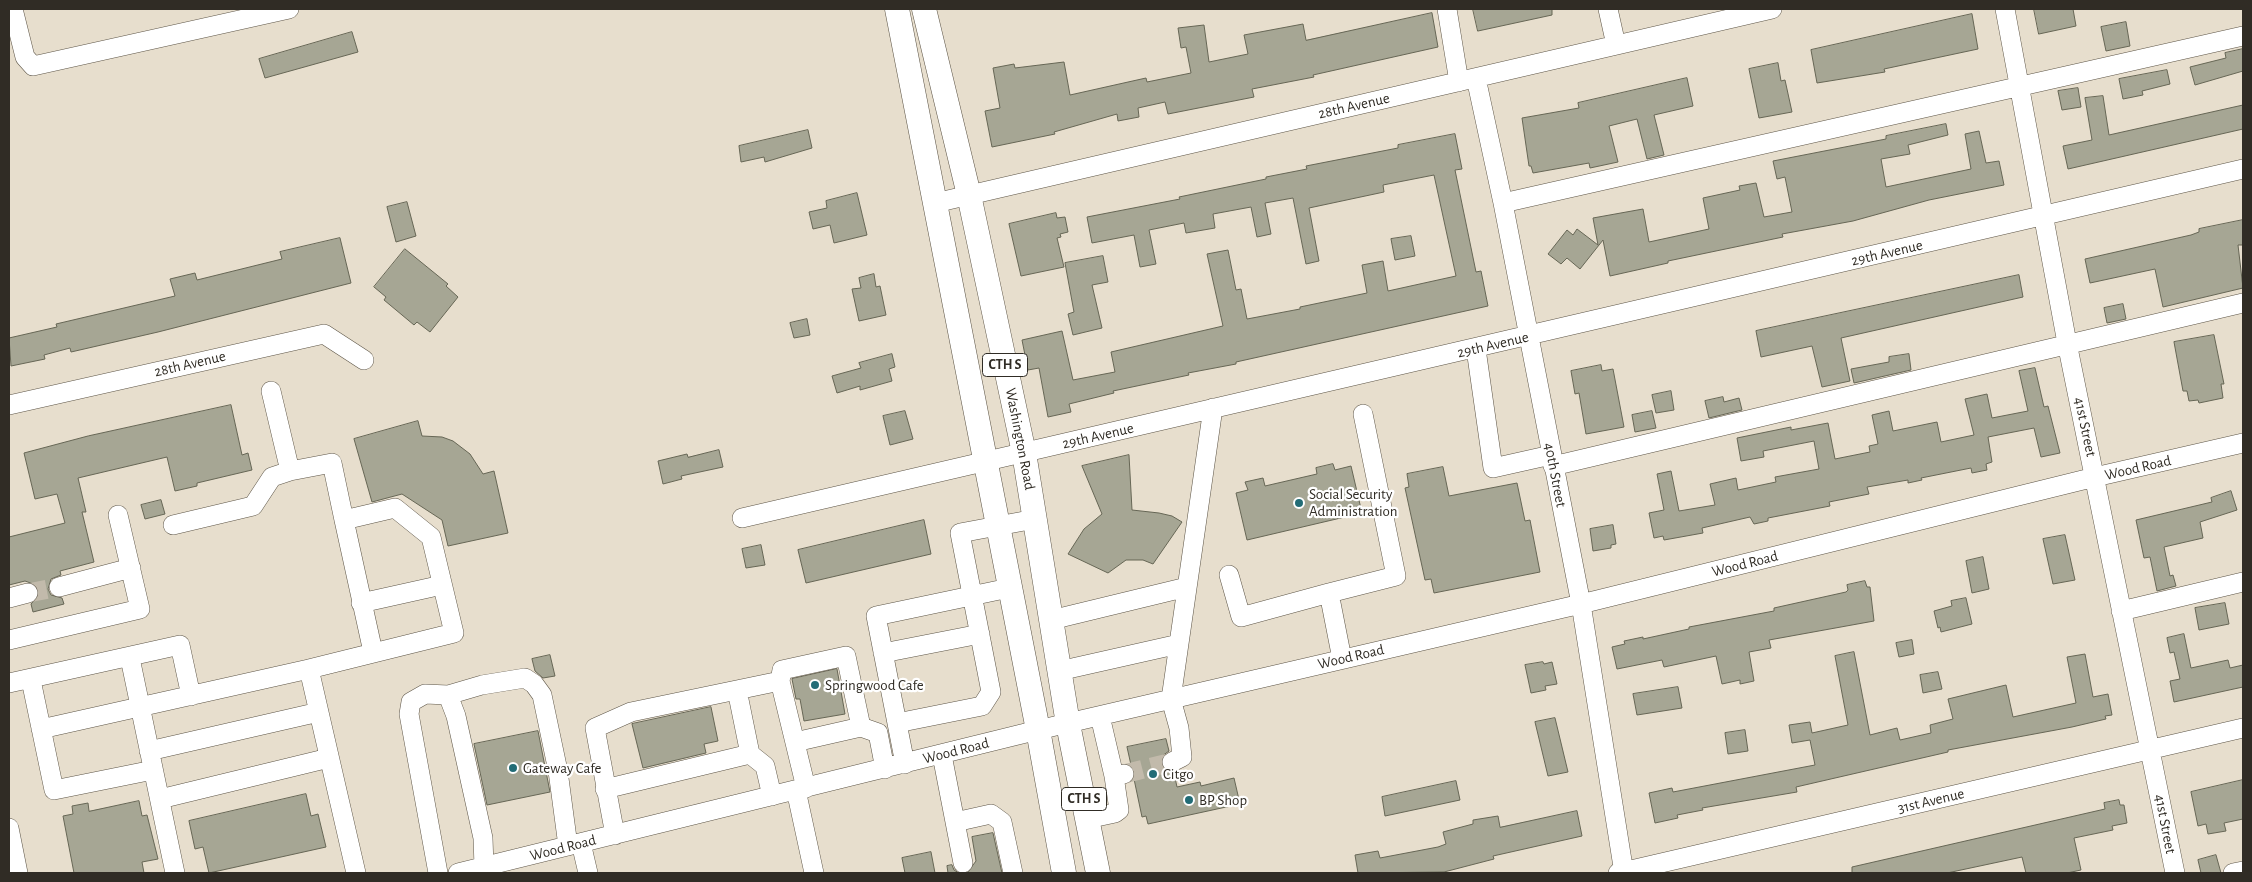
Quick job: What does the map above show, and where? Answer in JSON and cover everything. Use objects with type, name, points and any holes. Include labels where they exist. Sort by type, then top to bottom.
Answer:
[{"type":"main road","name":"CTH S","points":[[897,9],[1038,730],[1064,873]]},
{"type":"main road","name":"Washington Road","points":[[924,9],[969,195],[1024,453],[1068,724],[1098,873]]},
{"type":"street","points":[[13,9],[25,56],[33,66],[289,9]]},
{"type":"street","name":"40th Street","points":[[1447,9],[1503,203],[1581,604],[1622,873]]},
{"type":"street","points":[[1608,9],[1616,45]]},
{"type":"street","name":"28th Avenue","points":[[935,203],[1616,45],[1698,17],[1772,9]]},
{"type":"street","name":"41st Street","points":[[2005,9],[2068,343],[2175,873]]},
{"type":"street","points":[[1503,203],[2243,36]]},
{"type":"street","name":"29th Avenue","points":[[742,518],[2243,170]]},
{"type":"street","points":[[1476,349],[1493,468],[1552,460],[2243,303]]},
{"type":"street","name":"28th Avenue","points":[[9,404],[324,334],[364,360]]},
{"type":"street","points":[[271,391],[290,472]]},
{"type":"street","points":[[1172,762],[1182,757],[1172,699],[1213,408]]},
{"type":"street","points":[[1229,575],[1241,618],[1396,576],[1363,414]]},
{"type":"street","name":"Wood Road","points":[[458,873],[1038,730],[1581,604],[2095,478],[2243,444]]},
{"type":"street","points":[[173,525],[253,506],[272,477],[332,463],[373,652]]},
{"type":"street","points":[[41,729],[309,669],[454,633],[432,537],[395,508],[344,520]]},
{"type":"street","points":[[9,640],[140,609],[118,515]]},
{"type":"street","points":[[897,723],[982,706],[991,692],[960,533],[1035,519]]},
{"type":"street","points":[[59,587],[131,568]]},
{"type":"street","points":[[2121,611],[2243,582]]},
{"type":"street","points":[[361,603],[442,585]]},
{"type":"street","points":[[1051,620],[1187,587]]},
{"type":"street","points":[[905,764],[876,616],[1009,588]]},
{"type":"street","points":[[9,598],[28,593]]},
{"type":"street","points":[[1329,594],[1342,659]]},
{"type":"street","points":[[883,653],[980,634]]},
{"type":"street","points":[[1059,671],[1179,644]]},
{"type":"street","points":[[9,683],[31,680],[130,658],[180,645],[191,696]]},
{"type":"street","points":[[814,873],[795,742],[780,681],[782,670],[846,656],[861,727]]},
{"type":"street","points":[[130,658],[175,873]]},
{"type":"street","points":[[309,669],[356,873]]},
{"type":"street","points":[[438,873],[409,714],[411,702],[425,694],[448,694],[482,685],[525,678],[534,684],[542,695],[574,845],[588,873]]},
{"type":"street","points":[[31,680],[54,790],[154,770]]},
{"type":"street","points":[[615,835],[595,728],[630,712],[780,681]]},
{"type":"street","points":[[737,690],[750,754],[765,766],[772,796]]},
{"type":"street","points":[[448,694],[456,716],[483,838],[484,867]]},
{"type":"street","points":[[149,751],[318,712]]},
{"type":"street","points":[[1087,819],[1118,810],[1119,775],[1100,716]]},
{"type":"street","points":[[795,742],[861,727],[878,733],[885,769]]},
{"type":"street","name":"31st Avenue","points":[[1622,873],[2243,728]]},
{"type":"street","points":[[605,789],[750,754]]},
{"type":"street","points":[[942,755],[963,863]]},
{"type":"street","points":[[160,800],[329,758]]},
{"type":"street","points":[[955,822],[991,814],[1002,822],[1013,873]]},
{"type":"street","points":[[9,828],[18,873]]},
{"type":"street","points":[[2233,873],[2243,871]]},
{"type":"building","points":[[1473,9],[1552,9],[1552,15],[1478,31]]},
{"type":"building","points":[[2034,9],[2073,9],[2076,26],[2039,34]]},
{"type":"building","points":[[1432,13],[1438,47],[1313,75],[1314,77],[1252,89],[1254,97],[1168,114],[1165,102],[1138,108],[1139,117],[1118,121],[1117,114],[1054,132],[1055,134],[992,147],[985,111],[1000,108],[993,68],[1014,64],[1015,68],[1064,62],[1070,95],[1146,78],[1147,82],[1191,73],[1186,47],[1181,48],[1178,28],[1204,25],[1209,62],[1248,54],[1244,35],[1303,24],[1306,40]]},
{"type":"building","points":[[1972,14],[1978,49],[1884,69],[1885,72],[1817,83],[1811,50]]},
{"type":"building","points":[[2126,22],[2130,46],[2106,51],[2101,27]]},
{"type":"building","points":[[352,32],[358,52],[265,78],[259,59]]},
{"type":"building","points":[[2243,49],[2243,71],[2195,85],[2190,67],[2226,58],[2225,53]]},
{"type":"building","points":[[1778,63],[1781,81],[1785,80],[1792,112],[1759,118],[1749,69]]},
{"type":"building","points":[[2167,70],[2170,84],[2142,91],[2143,95],[2123,99],[2119,79]]},
{"type":"building","points":[[1687,78],[1693,106],[1654,115],[1664,155],[1647,159],[1637,119],[1609,126],[1618,162],[1590,168],[1589,163],[1533,173],[1531,166],[1529,166],[1522,118],[1579,108],[1578,103]]},
{"type":"building","points":[[2078,88],[2081,107],[2062,110],[2058,91]]},
{"type":"building","points":[[2103,96],[2109,135],[2243,105],[2243,129],[2068,169],[2063,146],[2092,140],[2085,98]]},
{"type":"building","points":[[1946,124],[1948,135],[1908,145],[1910,154],[1881,159],[1886,187],[1971,169],[1965,134],[1979,131],[1986,163],[1999,161],[2004,185],[1929,200],[1853,221],[1782,234],[1783,237],[1668,261],[1668,263],[1610,276],[1603,240],[1580,269],[1567,258],[1561,264],[1548,254],[1567,230],[1573,235],[1577,229],[1598,245],[1593,218],[1643,209],[1649,242],[1709,229],[1703,198],[1740,190],[1739,186],[1756,183],[1764,217],[1792,212],[1785,177],[1777,179],[1773,161],[1886,139],[1886,136]]},
{"type":"building","points":[[808,130],[812,148],[765,162],[764,157],[741,162],[739,146]]},
{"type":"building","points":[[1455,134],[1462,169],[1455,170],[1476,272],[1481,271],[1488,306],[1113,391],[1114,393],[1069,404],[1071,412],[1048,417],[1039,368],[1028,370],[1022,340],[1062,331],[1073,380],[1115,372],[1111,352],[1223,326],[1207,254],[1228,250],[1236,290],[1241,289],[1247,319],[1367,293],[1362,265],[1383,261],[1388,291],[1456,276],[1434,175],[1383,185],[1384,192],[1309,208],[1319,261],[1306,264],[1293,198],[1265,203],[1271,234],[1257,237],[1251,207],[1213,214],[1215,228],[1186,233],[1184,223],[1149,230],[1156,264],[1140,267],[1134,235],[1092,243],[1087,217],[1180,199],[1179,197],[1307,169],[1306,166],[1398,148],[1398,145]]},
{"type":"building","points":[[857,193],[867,235],[834,243],[830,225],[813,229],[809,212],[827,208],[826,201]]},
{"type":"building","points":[[407,202],[416,236],[396,242],[387,207]]},
{"type":"building","points":[[1056,213],[1057,218],[1065,217],[1068,232],[1060,234],[1061,237],[1057,238],[1064,267],[1021,276],[1009,224]]},
{"type":"building","points":[[2243,220],[2243,245],[2238,245],[2243,288],[2163,307],[2155,269],[2090,283],[2085,259],[2191,235],[2199,232],[2199,229]]},
{"type":"building","points":[[1411,236],[1415,256],[1395,260],[1391,239]]},
{"type":"building","points":[[340,238],[351,283],[158,332],[71,352],[70,348],[44,355],[45,359],[11,366],[9,338],[57,327],[56,324],[175,296],[170,279],[195,273],[197,280],[282,259],[280,252]]},
{"type":"building","points":[[405,249],[448,284],[446,286],[458,297],[430,332],[417,322],[414,325],[384,300],[386,297],[374,287]]},
{"type":"building","points":[[1103,256],[1108,282],[1092,285],[1102,328],[1073,335],[1068,314],[1074,312],[1065,263]]},
{"type":"building","points":[[874,274],[876,287],[880,286],[886,315],[859,321],[852,289],[861,288],[859,278]]},
{"type":"building","points":[[2019,275],[2023,297],[1841,338],[1850,381],[1822,387],[1812,346],[1761,357],[1756,331]]},
{"type":"building","points":[[2123,304],[2126,319],[2107,323],[2104,308]]},
{"type":"building","points":[[807,319],[810,335],[794,338],[790,323]]},
{"type":"building","points":[[2214,335],[2224,384],[2221,384],[2223,398],[2199,403],[2198,400],[2189,401],[2187,391],[2183,391],[2174,342]]},
{"type":"building","points":[[892,354],[895,367],[889,369],[892,381],[860,390],[860,386],[837,393],[832,376],[861,368],[859,363]]},
{"type":"building","points":[[1909,354],[1911,370],[1854,383],[1851,369],[1889,362],[1889,357]]},
{"type":"building","points":[[1601,365],[1602,371],[1613,369],[1624,427],[1586,434],[1579,393],[1575,394],[1571,371]]},
{"type":"building","points":[[2035,368],[2044,407],[2048,406],[2060,453],[2041,457],[2034,428],[1988,437],[1992,462],[1986,464],[1987,470],[1972,473],[1971,468],[1921,478],[1922,480],[1908,483],[1908,480],[1867,487],[1869,494],[1829,502],[1830,506],[1768,518],[1768,521],[1754,524],[1750,517],[1702,528],[1703,533],[1664,540],[1663,536],[1654,538],[1649,513],[1664,510],[1657,474],[1671,471],[1679,511],[1715,505],[1710,484],[1736,478],[1738,490],[1776,482],[1775,477],[1819,469],[1814,441],[1763,451],[1764,457],[1741,461],[1737,438],[1791,427],[1791,430],[1828,423],[1835,459],[1870,452],[1869,446],[1878,444],[1872,415],[1889,411],[1893,431],[1937,422],[1941,442],[1974,435],[1965,399],[1987,394],[1992,418],[2028,411],[2019,371]]},
{"type":"building","points":[[1671,391],[1674,410],[1656,413],[1652,395]]},
{"type":"building","points":[[1723,397],[1724,402],[1739,398],[1742,410],[1709,418],[1705,401]]},
{"type":"building","points":[[231,405],[242,455],[248,453],[252,470],[197,483],[197,486],[175,491],[167,457],[78,478],[86,512],[82,512],[94,562],[60,571],[61,575],[51,579],[48,589],[51,595],[62,598],[64,604],[33,612],[31,604],[39,595],[36,585],[25,581],[9,585],[9,537],[65,523],[57,494],[35,499],[24,453],[88,436]]},
{"type":"building","points":[[905,411],[913,439],[890,445],[883,416]]},
{"type":"building","points":[[1652,411],[1656,428],[1635,432],[1632,415]]},
{"type":"building","points":[[418,421],[422,436],[442,437],[453,441],[470,454],[483,474],[494,471],[508,533],[448,546],[442,520],[402,494],[372,502],[354,439]]},
{"type":"building","points":[[719,450],[723,467],[681,476],[682,479],[663,484],[658,461],[687,454],[688,457]]},
{"type":"building","points":[[1129,455],[1132,510],[1172,516],[1182,522],[1153,564],[1143,560],[1126,560],[1108,573],[1068,554],[1084,529],[1102,514],[1082,466]]},
{"type":"building","name":"Social Security Administration","points":[[1333,464],[1335,470],[1351,466],[1362,513],[1247,540],[1236,493],[1248,490],[1245,482],[1263,478],[1265,486],[1317,474],[1316,468]]},
{"type":"building","points":[[1443,467],[1449,496],[1517,483],[1525,521],[1530,520],[1540,572],[1434,593],[1431,579],[1425,580],[1405,488],[1409,487],[1407,474]]},
{"type":"building","points":[[2231,491],[2237,510],[2200,522],[2203,538],[2164,547],[2170,576],[2173,575],[2176,586],[2157,591],[2150,557],[2144,558],[2136,520],[2212,502],[2211,498]]},
{"type":"building","points":[[161,500],[165,514],[145,519],[141,505]]},
{"type":"building","points":[[924,520],[931,554],[806,583],[798,550]]},
{"type":"building","points":[[1613,525],[1616,544],[1611,545],[1611,548],[1593,551],[1590,529]]},
{"type":"building","points":[[2065,535],[2075,580],[2053,584],[2043,539]]},
{"type":"building","points":[[761,545],[765,565],[746,568],[742,549]]},
{"type":"building","points":[[1983,557],[1989,589],[1972,593],[1966,561]]},
{"type":"building","points":[[1865,581],[1867,587],[1870,587],[1874,621],[1769,640],[1771,648],[1749,652],[1754,681],[1740,684],[1740,680],[1722,684],[1716,656],[1664,667],[1662,660],[1617,669],[1612,647],[1625,644],[1624,641],[1643,637],[1643,639],[1689,629],[1689,627],[1774,611],[1774,608],[1846,592],[1848,590],[1847,585]]},
{"type":"building","points":[[1966,598],[1972,624],[1941,632],[1940,627],[1938,628],[1934,611],[1952,606],[1951,601]]},
{"type":"building","points":[[2225,603],[2229,624],[2199,630],[2195,608]]},
{"type":"building","points":[[2184,634],[2191,668],[2228,660],[2230,668],[2243,665],[2243,687],[2174,702],[2170,681],[2180,679],[2174,652],[2170,653],[2167,638]]},
{"type":"building","points":[[1912,640],[1914,654],[1899,657],[1896,643]]},
{"type":"building","points":[[1854,652],[1870,735],[1897,728],[1900,740],[1931,733],[1930,725],[1953,719],[1948,699],[2006,685],[2013,717],[2076,703],[2067,657],[2085,654],[2093,697],[2108,694],[2112,715],[2105,716],[2106,719],[2072,727],[1948,750],[1948,752],[1796,787],[1797,792],[1702,808],[1703,810],[1677,815],[1678,818],[1655,823],[1649,793],[1672,788],[1673,792],[1815,765],[1810,740],[1792,743],[1789,725],[1810,722],[1812,733],[1848,725],[1835,656]]},
{"type":"building","points":[[550,655],[555,676],[543,678],[535,671],[532,659]]},
{"type":"building","points":[[1543,662],[1544,664],[1552,662],[1557,684],[1545,686],[1546,690],[1531,693],[1525,665]]},
{"type":"building","name":"Springwood Cafe","points":[[837,669],[845,714],[804,721],[800,699],[796,699],[792,679]]},
{"type":"building","points":[[1938,672],[1942,689],[1923,693],[1920,675]]},
{"type":"building","points":[[1678,687],[1682,708],[1637,715],[1633,694]]},
{"type":"building","points":[[711,707],[718,741],[704,744],[706,753],[643,768],[632,724]]},
{"type":"building","points":[[1555,718],[1568,772],[1548,776],[1535,722]]},
{"type":"building","points":[[1745,730],[1748,751],[1728,754],[1725,733]]},
{"type":"building","name":"Gateway Cafe","points":[[538,731],[550,792],[487,805],[474,744]]},
{"type":"building","points":[[1166,739],[1169,751],[1162,756],[1162,767],[1166,772],[1174,773],[1177,787],[1200,782],[1201,786],[1234,778],[1240,804],[1148,824],[1146,816],[1142,817],[1134,779],[1135,771],[1131,765],[1127,747]]},
{"type":"building","points":[[2243,780],[2243,819],[2224,823],[2226,831],[2208,834],[2206,824],[2198,826],[2191,792]]},
{"type":"building","points":[[1456,781],[1460,800],[1385,816],[1382,797]]},
{"type":"building","points":[[306,794],[311,816],[318,814],[326,847],[209,873],[203,847],[195,849],[189,821]]},
{"type":"building","points":[[2119,800],[2120,805],[2124,805],[2127,823],[2112,826],[2113,830],[2074,838],[2081,870],[2067,873],[2026,873],[2022,857],[1947,873],[1852,873],[1852,867],[2105,809],[2104,803]]},
{"type":"building","points":[[139,801],[142,816],[147,815],[158,859],[142,862],[144,873],[74,873],[63,816],[73,814],[72,806],[88,803],[89,811]]},
{"type":"building","points":[[1577,811],[1582,836],[1493,856],[1494,859],[1444,872],[1358,873],[1355,855],[1378,851],[1380,858],[1438,847],[1446,844],[1443,832],[1473,824],[1473,820],[1498,816],[1500,827]]},
{"type":"building","points":[[993,833],[1002,873],[967,873],[976,861],[972,837]]},
{"type":"building","points":[[931,852],[935,873],[905,873],[902,858]]},
{"type":"building","points":[[2216,855],[2221,873],[2201,873],[2198,860]]},
{"type":"building","points":[[952,865],[954,870],[959,873],[948,873],[947,866]]},
{"type":"tunnel","points":[[28,593],[59,587]]},
{"type":"tunnel","points":[[1124,774],[1172,762]]},
{"type":"place","name":"Social Security Administration","points":[[1299,503]]},
{"type":"place","name":"Springwood Cafe","points":[[815,685]]},
{"type":"place","name":"Gateway Cafe","points":[[513,768]]},
{"type":"place","name":"Citgo","points":[[1153,774]]},
{"type":"place","name":"BP Shop","points":[[1189,800]]}]
